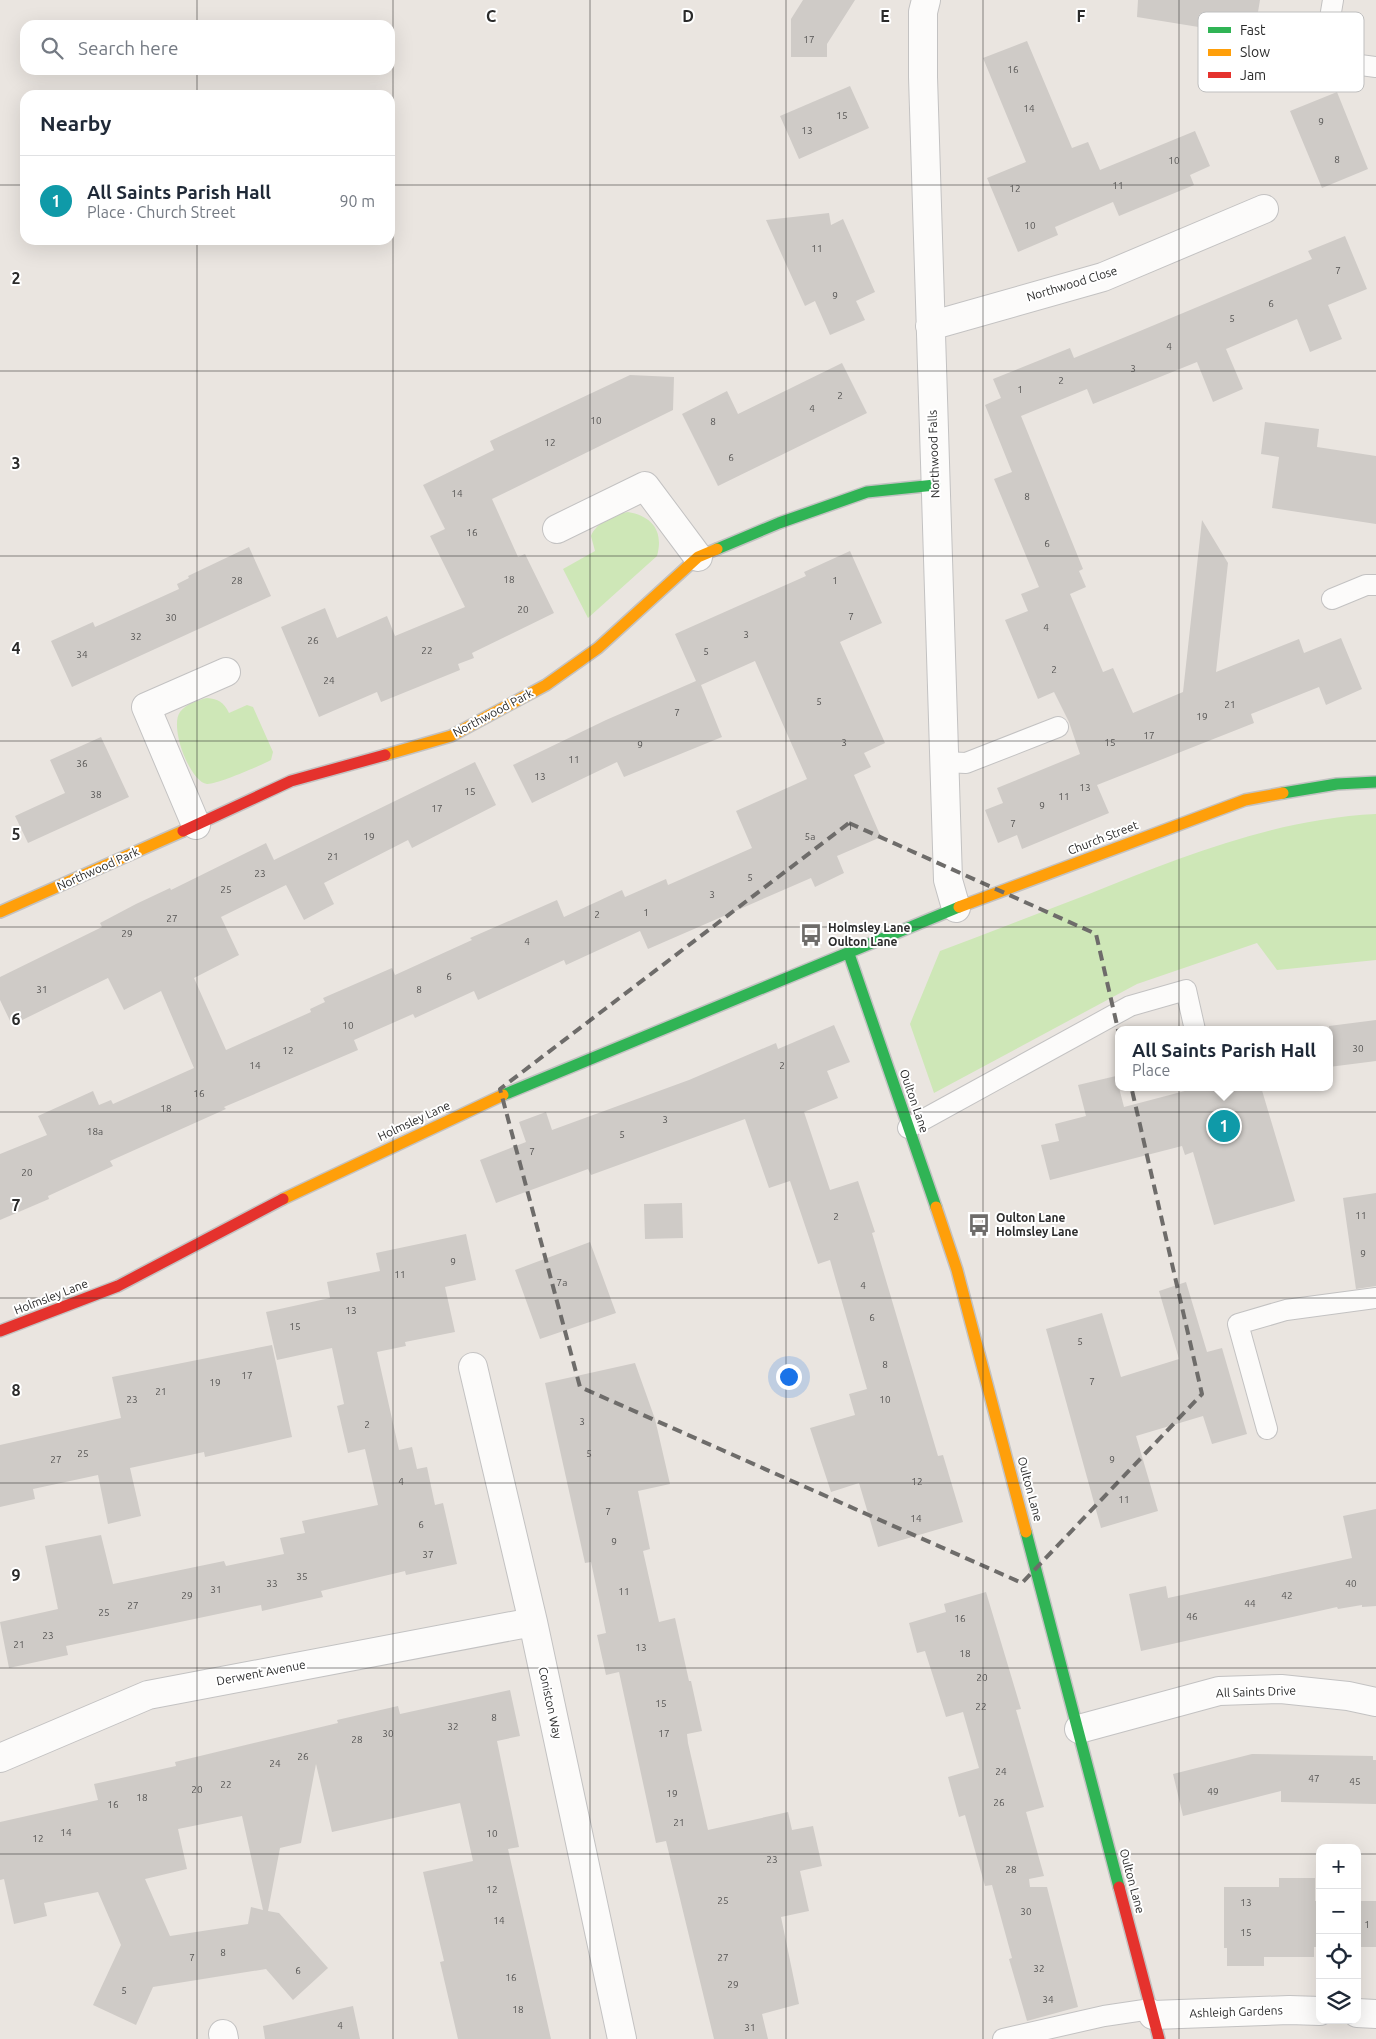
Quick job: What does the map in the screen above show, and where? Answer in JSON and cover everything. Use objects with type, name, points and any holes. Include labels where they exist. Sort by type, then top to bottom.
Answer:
[{"type":"street","name":"Northwood Falls","points":[[926,0],[923,12],[923,77],[944,762],[948,880],[956,908]]},
{"type":"street","name":"Northwood Close","points":[[930,326],[1103,277],[1264,209]]},
{"type":"street","name":"Northwood Park","points":[[0,912],[290,781],[451,736],[546,685],[583,658],[698,557],[779,523],[867,492],[935,485]]},
{"type":"street","points":[[556,529],[645,486],[698,557]]},
{"type":"street","points":[[196,825],[146,706],[226,672]]},
{"type":"street","name":"Church Street","points":[[848,954],[956,908],[1245,800],[1337,784],[1376,782]]},
{"type":"street","name":"Oulton Lane","points":[[848,954],[958,1270],[1154,2021]]},
{"type":"street","name":"Holmsley Lane","points":[[0,1331],[118,1286],[308,1186],[511,1091],[848,954]]},
{"type":"street","name":"Coniston Way","points":[[473,1367],[532,1622],[622,2039]]},
{"type":"street","name":"Derwent Avenue","points":[[0,1758],[148,1695],[532,1622]]},
{"type":"street","name":"All Saints Drive","points":[[1079,1729],[1219,1691],[1281,1689],[1348,1696],[1376,1702]]},
{"type":"street","name":"Ashleigh Gardens","points":[[1154,2021],[1289,2010],[1316,2011]]},
{"type":"street","points":[[1361,2013],[1376,2014]]},
{"type":"lane","points":[[1332,599],[1366,585],[1376,585]]},
{"type":"lane","points":[[944,762],[966,763],[1058,727]]},
{"type":"lane","points":[[908,1128],[1130,1006],[1186,990],[1194,1026]]},
{"type":"lane","points":[[1268,1429],[1238,1324],[1286,1310],[1376,1298]]},
{"type":"lane","points":[[1003,2039],[1104,2016],[1154,2021]]},
{"type":"highlighted area","points":[[849,823],[1096,934],[1202,1394],[1022,1583],[580,1387],[500,1089]]},
{"type":"green space","points":[[628,512],[644,517],[654,526],[659,539],[657,556],[588,618],[563,569],[595,551],[591,536],[601,523],[611,517]]},
{"type":"green space","points":[[207,698],[220,702],[229,713],[247,705],[253,707],[273,752],[271,760],[220,781],[207,784],[201,781],[194,774],[183,753],[179,741],[177,719],[185,707]]},
{"type":"green space","points":[[1376,814],[1376,960],[1277,970],[1257,943],[1137,984],[934,1093],[910,1024],[940,951],[1158,867],[1229,842],[1301,823],[1338,817]]},
{"type":"building","points":[[803,0],[855,0],[827,44],[827,57],[791,57],[791,19]]},
{"type":"building","points":[[1138,0],[1260,0],[1258,12],[1198,12],[1198,27],[1137,17]]},
{"type":"building","points":[[1027,41],[1072,148],[1088,142],[1100,170],[1195,131],[1210,166],[1190,175],[1194,185],[1119,216],[1113,202],[1055,227],[1058,235],[1018,252],[987,178],[1026,162],[983,58]]},
{"type":"building","points":[[850,86],[869,128],[799,159],[780,116]]},
{"type":"building","points":[[1337,92],[1368,169],[1322,188],[1290,111]]},
{"type":"building","points":[[829,213],[831,225],[843,219],[875,292],[856,301],[865,320],[830,335],[815,301],[805,306],[766,220]]},
{"type":"building","points":[[1345,236],[1367,289],[1328,305],[1342,339],[1310,352],[1297,319],[1226,349],[1243,389],[1213,402],[1197,362],[1093,404],[1087,389],[1021,416],[1083,569],[1079,571],[1086,587],[1070,594],[1103,672],[1113,668],[1133,713],[1183,692],[1202,520],[1228,563],[1216,672],[1299,639],[1304,653],[1341,638],[1362,689],[1326,705],[1319,687],[1251,714],[1254,723],[1097,785],[1109,813],[1022,849],[1017,835],[998,843],[985,810],[1003,803],[997,788],[1080,754],[1069,722],[1054,692],[1038,699],[1005,620],[1028,611],[1021,594],[1039,587],[994,479],[1012,472],[985,405],[1001,398],[993,379],[1070,348],[1074,358],[1312,259],[1308,251]]},
{"type":"building","points":[[842,363],[867,413],[718,486],[682,414],[727,391],[738,414]]},
{"type":"building","points":[[630,375],[674,377],[673,410],[492,499],[518,557],[525,554],[554,613],[472,653],[474,658],[458,664],[460,670],[381,702],[377,692],[319,717],[281,627],[325,608],[337,638],[387,616],[395,636],[465,607],[430,536],[445,529],[423,485],[494,450],[490,441]]},
{"type":"building","points":[[1265,422],[1319,429],[1317,447],[1376,456],[1376,524],[1272,508],[1279,457],[1261,454]]},
{"type":"building","points":[[249,547],[271,596],[72,687],[51,641],[93,622],[95,627],[179,589],[177,584],[189,578],[188,576]]},
{"type":"building","points":[[850,551],[882,623],[840,642],[885,743],[864,753],[871,767],[854,775],[881,837],[837,856],[844,873],[815,887],[811,878],[648,949],[640,931],[566,965],[564,960],[478,1000],[474,991],[415,1018],[413,1014],[354,1040],[358,1050],[224,1107],[226,1109],[110,1161],[113,1166],[48,1196],[49,1199],[0,1220],[0,1154],[47,1135],[38,1116],[93,1091],[99,1105],[111,1100],[113,1104],[194,1068],[161,991],[124,1010],[108,978],[12,1025],[0,1000],[0,977],[102,927],[100,923],[136,904],[170,888],[171,890],[266,843],[274,860],[475,762],[496,805],[412,848],[408,840],[324,883],[334,904],[304,920],[286,885],[221,917],[239,955],[194,978],[226,1050],[311,1012],[310,1009],[325,1002],[323,998],[392,968],[395,975],[472,940],[470,938],[557,900],[564,917],[622,890],[625,897],[666,879],[668,885],[752,848],[736,811],[807,779],[755,661],[701,685],[722,737],[624,777],[617,762],[532,803],[513,765],[606,720],[696,681],[675,634],[806,576],[804,572]]},
{"type":"building","points":[[101,737],[129,797],[28,843],[15,816],[65,793],[50,760]]},
{"type":"building","points":[[1376,1020],[1376,1061],[1333,1066],[1333,1026],[1329,1026]]},
{"type":"building","points":[[834,1025],[850,1062],[827,1071],[838,1098],[804,1112],[830,1190],[858,1181],[875,1232],[872,1233],[938,1456],[943,1455],[963,1522],[878,1547],[859,1483],[831,1492],[810,1428],[855,1415],[849,1394],[867,1389],[830,1260],[818,1264],[790,1181],[769,1188],[745,1119],[591,1175],[588,1169],[496,1203],[480,1160],[526,1142],[519,1122],[546,1112],[552,1130],[689,1080],[776,1043],[778,1049]]},
{"type":"building","points":[[1115,1076],[1115,1091],[1120,1091],[1124,1107],[1185,1091],[1262,1091],[1295,1201],[1214,1225],[1193,1152],[1185,1155],[1182,1146],[1050,1180],[1041,1145],[1059,1141],[1055,1124],[1086,1116],[1078,1085]]},
{"type":"building","points":[[1376,1193],[1376,1286],[1356,1289],[1343,1198]]},
{"type":"building","points":[[682,1203],[683,1238],[645,1239],[644,1204]]},
{"type":"building","points":[[466,1234],[476,1280],[445,1287],[455,1332],[405,1342],[406,1346],[377,1352],[399,1450],[412,1447],[417,1469],[427,1467],[435,1505],[443,1503],[457,1564],[406,1575],[405,1571],[321,1591],[323,1597],[262,1611],[261,1605],[66,1646],[68,1655],[9,1668],[0,1622],[58,1609],[45,1546],[101,1535],[113,1584],[224,1561],[226,1566],[284,1554],[280,1538],[305,1533],[302,1521],[378,1505],[365,1449],[348,1453],[337,1406],[344,1404],[332,1348],[277,1360],[266,1312],[330,1298],[327,1282],[380,1271],[376,1253]]},
{"type":"building","points":[[590,1242],[616,1313],[540,1339],[515,1270]]},
{"type":"building","points":[[1186,1282],[1207,1352],[1222,1348],[1247,1434],[1212,1444],[1203,1416],[1136,1436],[1158,1511],[1101,1528],[1046,1329],[1102,1313],[1121,1377],[1179,1359],[1159,1291]]},
{"type":"building","points":[[272,1345],[292,1437],[205,1457],[204,1452],[130,1468],[141,1516],[108,1524],[98,1475],[33,1489],[35,1499],[0,1507],[0,1445],[121,1418],[112,1377]]},
{"type":"building","points":[[635,1363],[655,1419],[670,1484],[638,1491],[650,1549],[643,1551],[659,1622],[675,1618],[689,1681],[691,1681],[702,1731],[687,1734],[688,1743],[708,1830],[788,1812],[792,1830],[813,1826],[822,1866],[800,1871],[809,1911],[781,1917],[799,2004],[762,2014],[768,2039],[714,2039],[666,1841],[656,1843],[619,1672],[606,1675],[597,1635],[606,1633],[591,1562],[585,1563],[545,1383]]},
{"type":"building","points":[[1376,1509],[1376,1606],[1362,1607],[1362,1605],[1338,1609],[1337,1607],[1141,1651],[1129,1594],[1166,1586],[1168,1598],[1352,1558],[1343,1516]]},
{"type":"building","points":[[986,1592],[1021,1709],[1016,1710],[1044,1807],[1026,1812],[1044,1876],[1029,1879],[1030,1887],[1047,1887],[1078,2007],[1027,2021],[1009,1959],[1012,1958],[992,1885],[985,1886],[965,1815],[959,1817],[948,1777],[979,1768],[963,1712],[946,1717],[925,1651],[917,1653],[909,1623],[946,1612],[944,1604]]},
{"type":"building","points":[[510,1690],[520,1736],[497,1741],[519,1847],[508,1849],[551,2039],[458,2039],[440,1962],[444,1961],[423,1872],[473,1861],[460,1803],[332,1832],[316,1764],[301,1843],[280,1848],[268,1911],[279,1913],[328,1968],[293,2000],[266,1969],[153,1987],[136,2025],[93,2005],[121,1945],[98,1892],[44,1903],[47,1916],[14,1924],[4,1879],[0,1880],[0,1822],[98,1800],[94,1784],[176,1766],[175,1762],[338,1723],[337,1720],[398,1706],[400,1714]],"holes":[[[242,1816],[263,1910],[251,1907],[248,1924],[170,1936],[145,1879],[187,1869],[178,1829]]]},
{"type":"building","points":[[1252,1754],[1373,1756],[1373,1760],[1376,1760],[1376,1804],[1281,1802],[1281,1791],[1183,1816],[1173,1774]]},
{"type":"building","points":[[1279,1878],[1315,1878],[1316,1947],[1314,1947],[1314,1957],[1264,1957],[1264,1966],[1227,1966],[1227,1948],[1224,1948],[1224,1887],[1279,1887]]},
{"type":"building","points":[[1361,1901],[1376,1901],[1376,1947],[1361,1947]]},
{"type":"building","points":[[353,2006],[360,2039],[265,2039],[263,2026]]},
{"type":"traffic: fast","points":[[717,549],[779,523],[867,492],[935,485]]},
{"type":"traffic: fast","points":[[1283,793],[1337,784],[1376,782]]},
{"type":"traffic: fast","points":[[503,1095],[959,907]]},
{"type":"traffic: fast","points":[[849,954],[936,1207]]},
{"type":"traffic: fast","points":[[1026,1532],[1119,1887]]},
{"type":"traffic: slow","points":[[385,755],[451,736],[546,685],[598,648],[698,557],[717,549]]},
{"type":"traffic: slow","points":[[959,907],[1245,800],[1283,793]]},
{"type":"traffic: slow","points":[[0,912],[183,831]]},
{"type":"traffic: slow","points":[[283,1199],[503,1095]]},
{"type":"traffic: slow","points":[[936,1207],[957,1270],[1026,1532]]},
{"type":"traffic: jam","points":[[183,831],[291,781],[385,755]]},
{"type":"traffic: jam","points":[[0,1331],[118,1286],[283,1199]]},
{"type":"traffic: jam","points":[[1119,1887],[1159,2039]]},
{"type":"place","name":"Holmsley Lane Oulton Lane","points":[[811,935]]},
{"type":"place","name":"All Saints Parish Hall","points":[[1224,1126]]},
{"type":"place","name":"Oulton Lane Holmsley Lane","points":[[979,1225]]}]
